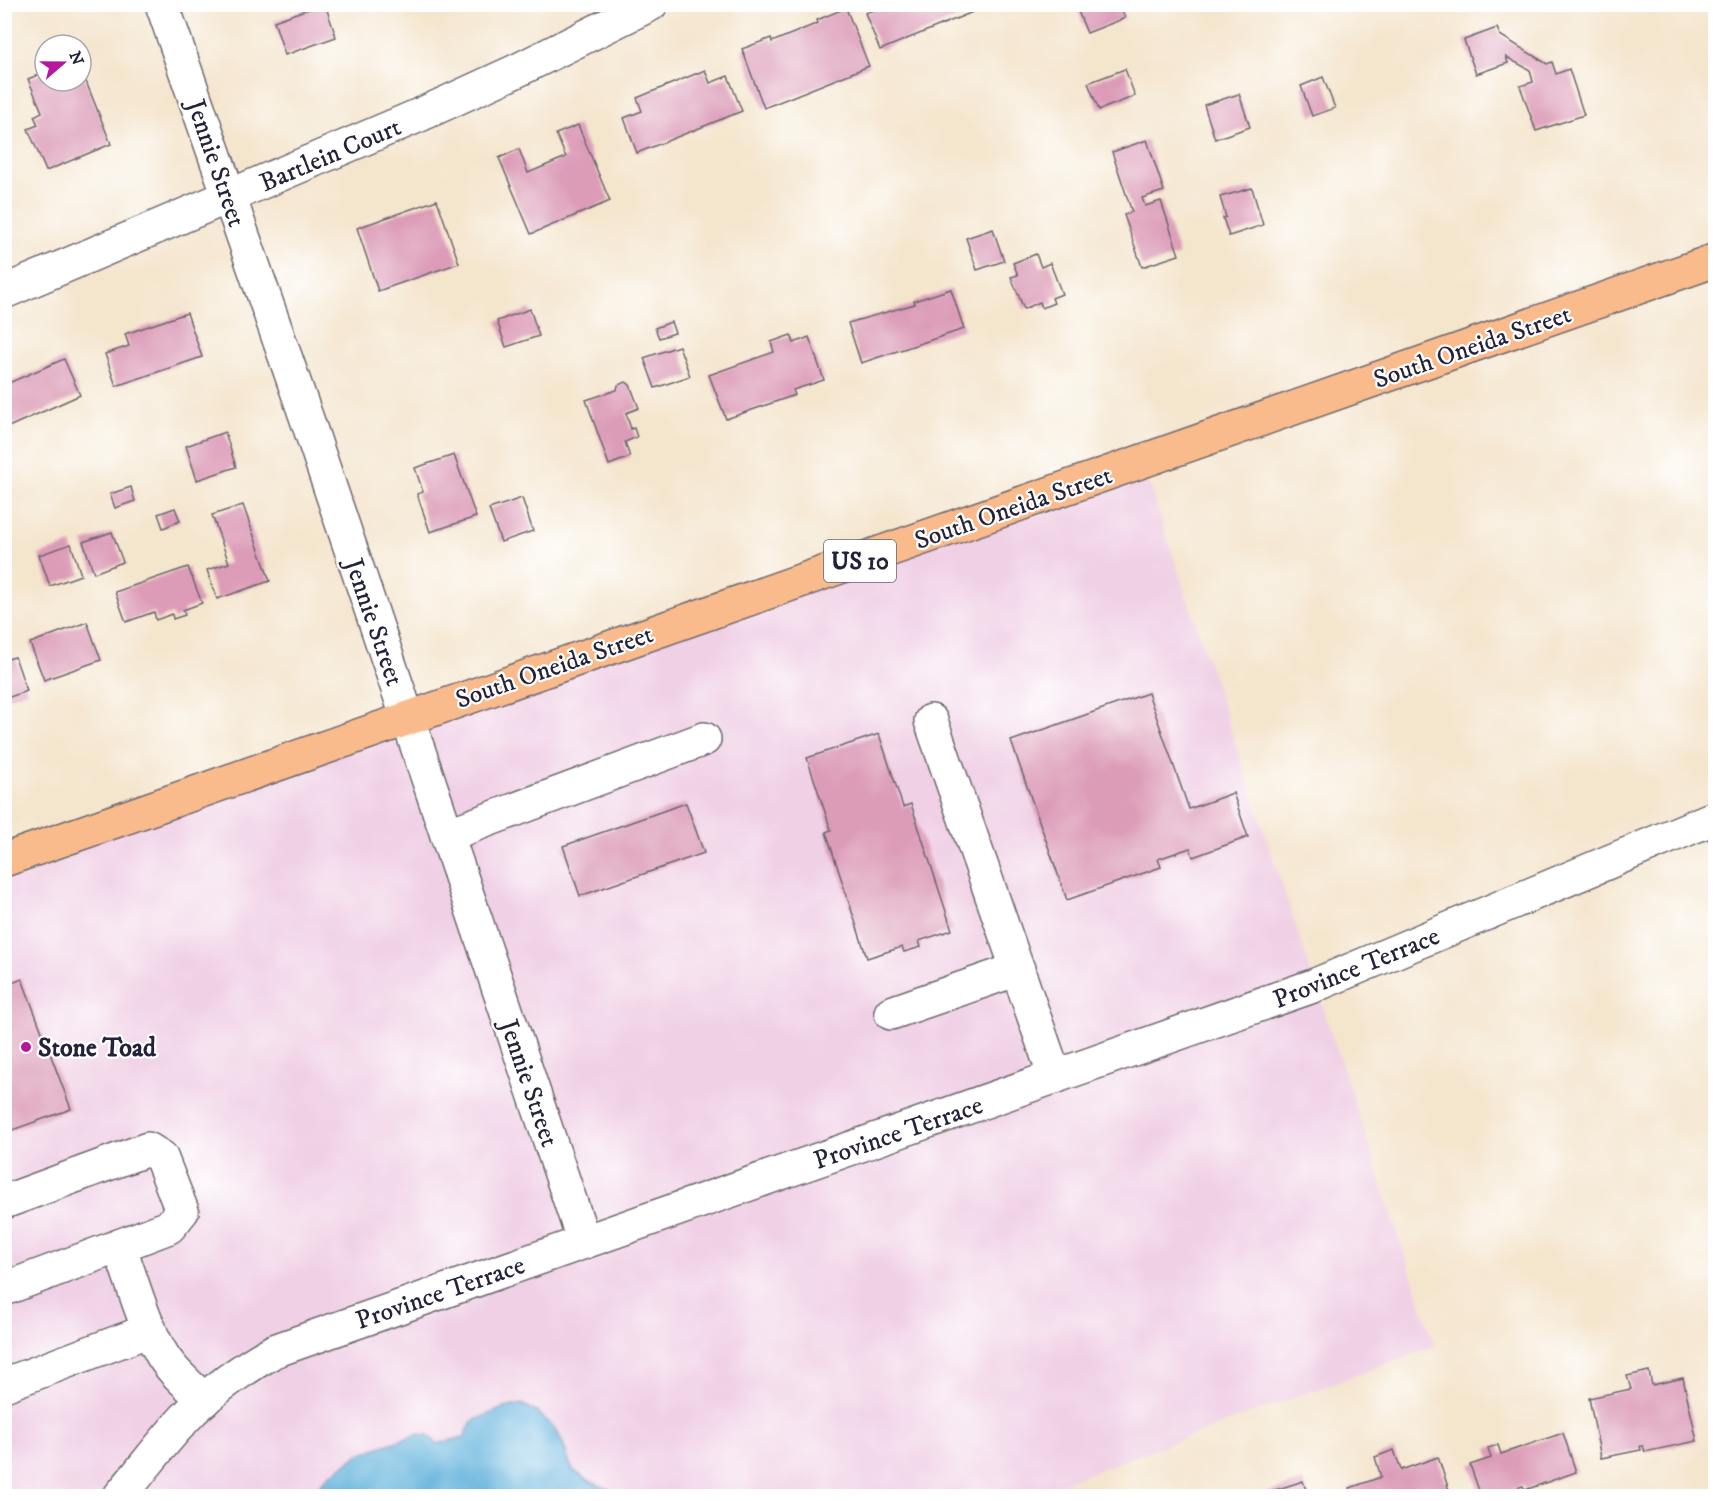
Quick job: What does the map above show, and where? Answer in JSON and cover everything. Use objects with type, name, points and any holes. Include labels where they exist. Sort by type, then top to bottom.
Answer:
[{"type":"highway","name":"South Oneida Street","points":[[4,860],[1716,260]]},
{"type":"street","name":"Jennie Street","points":[[162,4],[309,425],[584,1242]]},
{"type":"street","name":"Bartlein Court","points":[[4,292],[495,81],[651,4]]},
{"type":"street","points":[[931,721],[1055,1077]]},
{"type":"street","points":[[447,835],[704,739]]},
{"type":"street","name":"Province Terrace","points":[[120,1497],[195,1408],[246,1367],[274,1351],[1313,986],[1716,817]]},
{"type":"street","points":[[891,1013],[1018,969]]},
{"type":"street","points":[[4,1202],[148,1149],[161,1157],[182,1211],[169,1227],[4,1289]]},
{"type":"street","points":[[120,1246],[150,1330],[161,1353],[204,1400]]},
{"type":"street","points":[[4,1384],[150,1330]]},
{"type":"shaded area","points":[[1142,462],[1435,1346],[1027,1496],[5,1496],[4,860]]},
{"type":"water","points":[[522,1404],[541,1416],[557,1432],[571,1466],[576,1472],[582,1477],[625,1496],[308,1496],[331,1474],[362,1453],[418,1434],[428,1435],[437,1444],[464,1437],[472,1421],[504,1408]]},
{"type":"building","points":[[325,4],[336,37],[285,55],[274,21]]},
{"type":"building","points":[[880,4],[984,4],[985,7],[880,50],[865,13],[881,7]]},
{"type":"building","points":[[1075,4],[1119,4],[1125,18],[1087,33]]},
{"type":"building","points":[[846,8],[869,66],[764,108],[742,49],[771,38],[772,42],[818,23],[817,20]]},
{"type":"building","points":[[1497,28],[1500,35],[1547,64],[1552,62],[1556,74],[1569,69],[1584,115],[1536,131],[1520,86],[1533,82],[1530,70],[1506,57],[1508,63],[1476,74],[1464,40]]},
{"type":"building","points":[[1125,69],[1135,96],[1099,110],[1088,83]]},
{"type":"building","points":[[705,70],[710,83],[728,76],[742,111],[637,153],[624,118],[642,111],[637,98]]},
{"type":"building","points":[[33,77],[33,91],[28,79]]},
{"type":"building","points":[[1323,77],[1335,108],[1312,116],[1301,86]]},
{"type":"building","points":[[34,93],[91,93],[111,144],[46,171],[28,129],[38,125],[34,116],[42,112]]},
{"type":"building","points":[[1239,94],[1250,127],[1215,139],[1204,105]]},
{"type":"building","points":[[578,125],[610,201],[531,234],[499,158],[519,149],[528,173],[566,157],[556,134]]},
{"type":"building","points":[[1147,140],[1164,191],[1142,198],[1145,206],[1161,201],[1179,255],[1142,267],[1124,215],[1132,212],[1112,152]]},
{"type":"building","points":[[1252,188],[1263,225],[1229,236],[1220,197]]},
{"type":"building","points":[[437,200],[459,263],[378,291],[357,228]]},
{"type":"building","points":[[993,229],[1004,261],[977,270],[966,238]]},
{"type":"building","points":[[1036,254],[1041,267],[1050,263],[1062,294],[1052,298],[1054,303],[1042,308],[1040,302],[1024,309],[1011,277],[1018,275],[1013,263]]},
{"type":"building","points":[[951,289],[964,329],[861,363],[848,323],[915,304],[914,301]]},
{"type":"building","points":[[530,309],[539,336],[506,347],[497,321]]},
{"type":"building","points":[[187,313],[202,357],[116,386],[105,354],[129,346],[125,334]]},
{"type":"building","points":[[671,322],[675,333],[659,338],[655,328]]},
{"type":"building","points":[[791,335],[794,343],[809,337],[824,380],[793,390],[795,395],[726,419],[709,375],[774,352],[771,342]]},
{"type":"building","points":[[679,346],[690,376],[655,388],[644,358]]},
{"type":"building","points":[[64,359],[80,395],[4,429],[4,385]]},
{"type":"building","points":[[626,382],[630,385],[639,408],[626,413],[631,429],[634,428],[637,437],[625,442],[630,457],[609,465],[586,400],[617,390],[618,385]]},
{"type":"building","points":[[225,432],[236,467],[197,480],[186,446]]},
{"type":"building","points":[[454,455],[476,517],[430,532],[417,494],[423,492],[415,468]]},
{"type":"building","points":[[131,487],[135,501],[115,508],[110,494]]},
{"type":"building","points":[[522,498],[533,531],[501,542],[489,509]]},
{"type":"building","points":[[243,505],[270,581],[217,599],[207,570],[229,563],[212,515]]},
{"type":"building","points":[[175,508],[180,521],[163,528],[158,514]]},
{"type":"building","points":[[112,532],[123,562],[94,573],[83,542]]},
{"type":"building","points":[[71,544],[81,575],[50,586],[39,555]]},
{"type":"building","points":[[188,567],[202,603],[183,610],[185,615],[173,619],[172,614],[156,620],[154,612],[126,622],[115,592]]},
{"type":"building","points":[[87,622],[101,660],[44,680],[30,643]]},
{"type":"building","points":[[15,657],[27,691],[4,699],[4,660]]},
{"type":"building","points":[[1148,693],[1189,809],[1233,793],[1248,837],[1193,857],[1190,848],[1158,859],[1161,867],[1067,900],[1011,741]]},
{"type":"building","points":[[879,734],[903,807],[911,804],[952,930],[919,941],[921,947],[904,952],[902,947],[867,958],[826,832],[831,830],[807,758]]},
{"type":"building","points":[[686,803],[704,853],[580,896],[563,846]]},
{"type":"building","name":"Stone Toad","points":[[22,979],[71,1109],[4,1133],[4,986]]},
{"type":"building","points":[[1649,1371],[1652,1385],[1683,1378],[1697,1441],[1645,1452],[1643,1446],[1640,1446],[1641,1450],[1601,1458],[1589,1398],[1631,1389],[1627,1376]]},
{"type":"building","points":[[1563,1433],[1576,1472],[1525,1490],[1523,1486],[1493,1496],[1481,1496],[1470,1465],[1491,1458],[1488,1448],[1498,1445],[1501,1454]]},
{"type":"building","points":[[1394,1450],[1401,1470],[1438,1457],[1451,1496],[1353,1496],[1350,1488],[1381,1477],[1375,1457]]},
{"type":"building","points":[[1303,1481],[1308,1496],[1257,1496]]},
{"type":"place","name":"Stone Toad","points":[[26,1047]]}]
